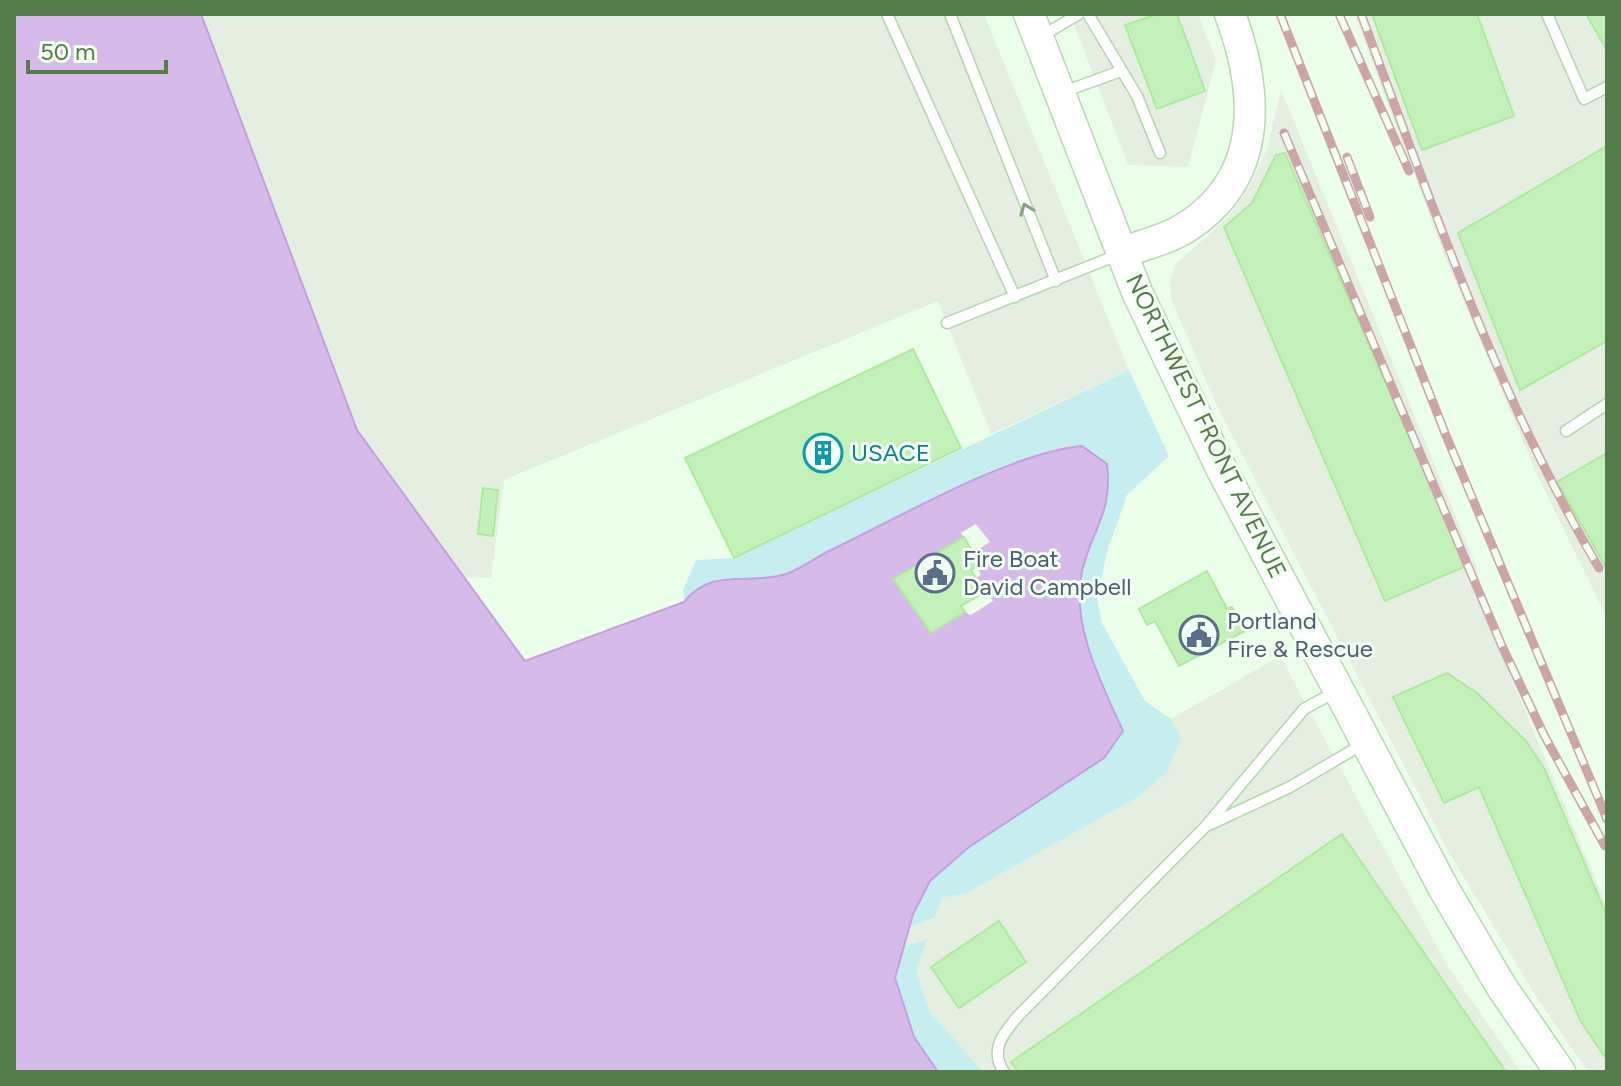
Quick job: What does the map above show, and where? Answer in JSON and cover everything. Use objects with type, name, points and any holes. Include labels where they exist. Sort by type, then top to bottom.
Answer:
[{"type":"main road","points":[[1121,253],[1182,230],[1207,212],[1230,184],[1250,125],[1252,103],[1247,63],[1230,14]]},
{"type":"main road","name":"NORTHWEST FRONT AVENUE","points":[[1034,26],[1121,253],[1164,353],[1222,470],[1466,929],[1560,1072]]},
{"type":"lane","points":[[887,14],[1015,297]]},
{"type":"lane","points":[[950,14],[1056,281]]},
{"type":"lane","points":[[1034,26],[1079,14]]},
{"type":"lane","points":[[1088,14],[1137,96],[1160,153]]},
{"type":"lane","points":[[1547,14],[1584,99],[1607,87]]},
{"type":"lane","points":[[1060,93],[1121,71]]},
{"type":"lane","points":[[947,323],[1121,253]]},
{"type":"lane","points":[[1566,431],[1607,404]]},
{"type":"lane","points":[[1004,1072],[997,1062],[997,1049],[1018,1016],[1206,826],[1304,709],[1339,690]]},
{"type":"lane","points":[[1206,826],[1290,787],[1366,742]]},
{"type":"shaded area","points":[[14,14],[201,14],[357,430],[525,661],[684,602],[695,591],[719,580],[786,574],[954,489],[1021,461],[1082,446],[1107,464],[1107,495],[1082,571],[1080,611],[1090,653],[1123,731],[1104,758],[969,847],[930,881],[913,914],[895,978],[914,1037],[938,1072],[14,1072]]},
{"type":"shaded area","points":[[104,14],[984,14],[1129,370],[991,434],[938,301],[504,480],[491,578],[464,577],[525,661],[684,602],[396,774]]},
{"type":"shaded area","points":[[1070,14],[1198,14],[1216,60],[1188,167],[1128,165]]},
{"type":"shaded area","points":[[1354,14],[1607,14],[1607,618],[1535,470],[1446,259]]},
{"type":"shaded area","points":[[1281,90],[1476,566],[1489,624],[1607,907],[1607,1072],[1588,1072],[1535,995],[1450,854],[1217,406],[1171,299],[1170,279],[1176,264],[1229,216],[1250,186],[1267,149]]},
{"type":"shaded area","points":[[1129,370],[1169,456],[1127,495],[1107,552],[1097,599],[1102,623],[1145,701],[1171,719],[1181,738],[1167,772],[1138,797],[967,893],[942,898],[934,918],[910,927],[905,946],[927,939],[916,970],[929,1011],[983,1072],[876,1072],[895,552],[684,602],[683,590],[696,560],[734,558]]},
{"type":"shaded area","points":[[1280,656],[1447,965],[1521,1072],[982,1072],[929,1011],[916,970],[926,939],[851,965],[844,950],[933,919],[942,898],[967,893],[1138,797],[1181,738],[1171,719]]},
{"type":"pier","points":[[976,524],[990,542],[973,553],[961,533]]},
{"type":"pier","points":[[977,567],[981,575],[976,578],[993,601],[971,615],[965,612],[953,592],[942,588]]},
{"type":"building","points":[[1158,14],[1177,14],[1205,91],[1157,109],[1125,25]]},
{"type":"building","points":[[1372,14],[1477,14],[1514,116],[1422,150]]},
{"type":"building","points":[[1586,14],[1607,14],[1607,50]]},
{"type":"building","points":[[1607,146],[1607,341],[1520,390],[1458,233]]},
{"type":"building","points":[[1285,153],[1466,566],[1385,601],[1224,227],[1252,203],[1276,155]]},
{"type":"building","name":"USACE","points":[[913,349],[961,448],[734,558],[685,458]]},
{"type":"building","points":[[1607,453],[1607,569],[1557,482]]},
{"type":"building","points":[[483,488],[498,490],[493,536],[478,534]]},
{"type":"building","points":[[964,537],[980,565],[971,570],[985,592],[961,606],[965,612],[931,633],[893,579]]},
{"type":"building","points":[[1207,571],[1227,609],[1232,607],[1245,631],[1179,666],[1155,621],[1147,625],[1139,609]]},
{"type":"building","points":[[1447,673],[1477,693],[1526,741],[1544,768],[1607,916],[1607,1060],[1580,1020],[1479,787],[1444,803],[1393,697]]},
{"type":"building","points":[[1342,834],[1506,1072],[1018,1072],[1011,1062]]},
{"type":"building","points":[[999,921],[1026,962],[959,1008],[931,967]]},
{"type":"railway","points":[[1280,14],[1445,433],[1607,819]]},
{"type":"railway","points":[[1339,14],[1409,171]]},
{"type":"railway","points":[[1361,14],[1440,226],[1497,366],[1562,502],[1599,568]]},
{"type":"railway","points":[[1284,133],[1502,646],[1544,735],[1605,846]]},
{"type":"railway","points":[[1347,157],[1370,217]]},
{"type":"place","name":"USACE","points":[[823,453]]},
{"type":"place","name":"Fire Boat David Campbell","points":[[935,573]]},
{"type":"place","name":"Portland Fire & Rescue","points":[[1199,635]]}]
